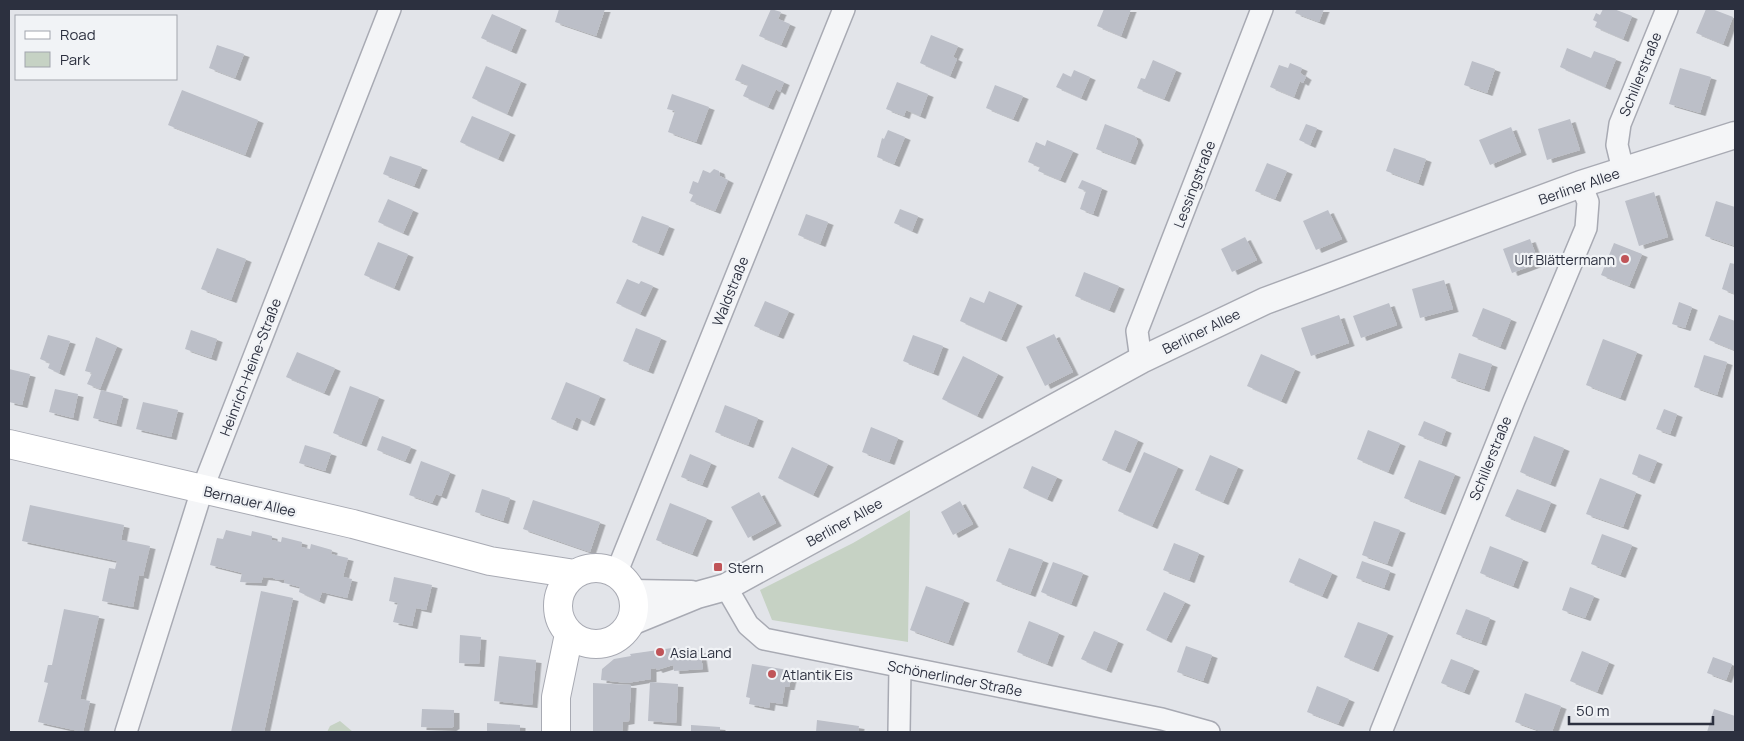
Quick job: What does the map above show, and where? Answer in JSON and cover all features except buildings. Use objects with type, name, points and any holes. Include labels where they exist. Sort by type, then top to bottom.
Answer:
[{"type":"main road","name":"Bernauer Allee","points":[[9,444],[353,524],[490,561],[575,574]]},
{"type":"main road","name":"Bernauer Allee","points":[[490,561],[546,592],[563,622]]},
{"type":"main road","points":[[596,568],[624,583],[634,608],[630,622],[618,638],[599,644],[579,668],[557,730],[556,696],[563,622],[561,590],[575,574],[596,568]]},
{"type":"main road","points":[[563,622],[578,640],[599,644]]},
{"type":"street","name":"Heinrich-Heine-Straße","points":[[126,732],[202,490],[390,9]]},
{"type":"street","name":"Waldstraße","points":[[624,583],[844,9]]},
{"type":"street","name":"Lessingstraße","points":[[1142,360],[1137,330],[1262,9]]},
{"type":"street","name":"Schillerstraße","points":[[1624,170],[1617,145],[1620,124],[1666,9]]},
{"type":"street","name":"Berliner Allee","points":[[630,622],[697,595],[726,587],[1142,360],[1265,301],[1581,184],[1735,135]]},
{"type":"street","name":"Schillerstraße","points":[[1381,732],[1513,403],[1586,228],[1588,202],[1581,184]]},
{"type":"street","name":"Berliner Allee","points":[[624,583],[697,595]]},
{"type":"street","name":"Schönerlinder Straße","points":[[726,587],[748,625],[764,639],[900,668],[1162,719],[1209,732]]},
{"type":"street","points":[[899,732],[900,668]]},
{"type":"green space","points":[[910,510],[908,642],[772,620],[760,590],[853,543]]},
{"type":"green space","points":[[340,721],[353,732],[327,732],[330,726]]},
{"type":"place","name":"Ulf Blättermann","points":[[1625,259]]},
{"type":"place","name":"Stern","points":[[718,567]]},
{"type":"place","name":"Asia Land","points":[[660,652]]},
{"type":"place","name":"Atlantik Eis","points":[[772,674]]}]
